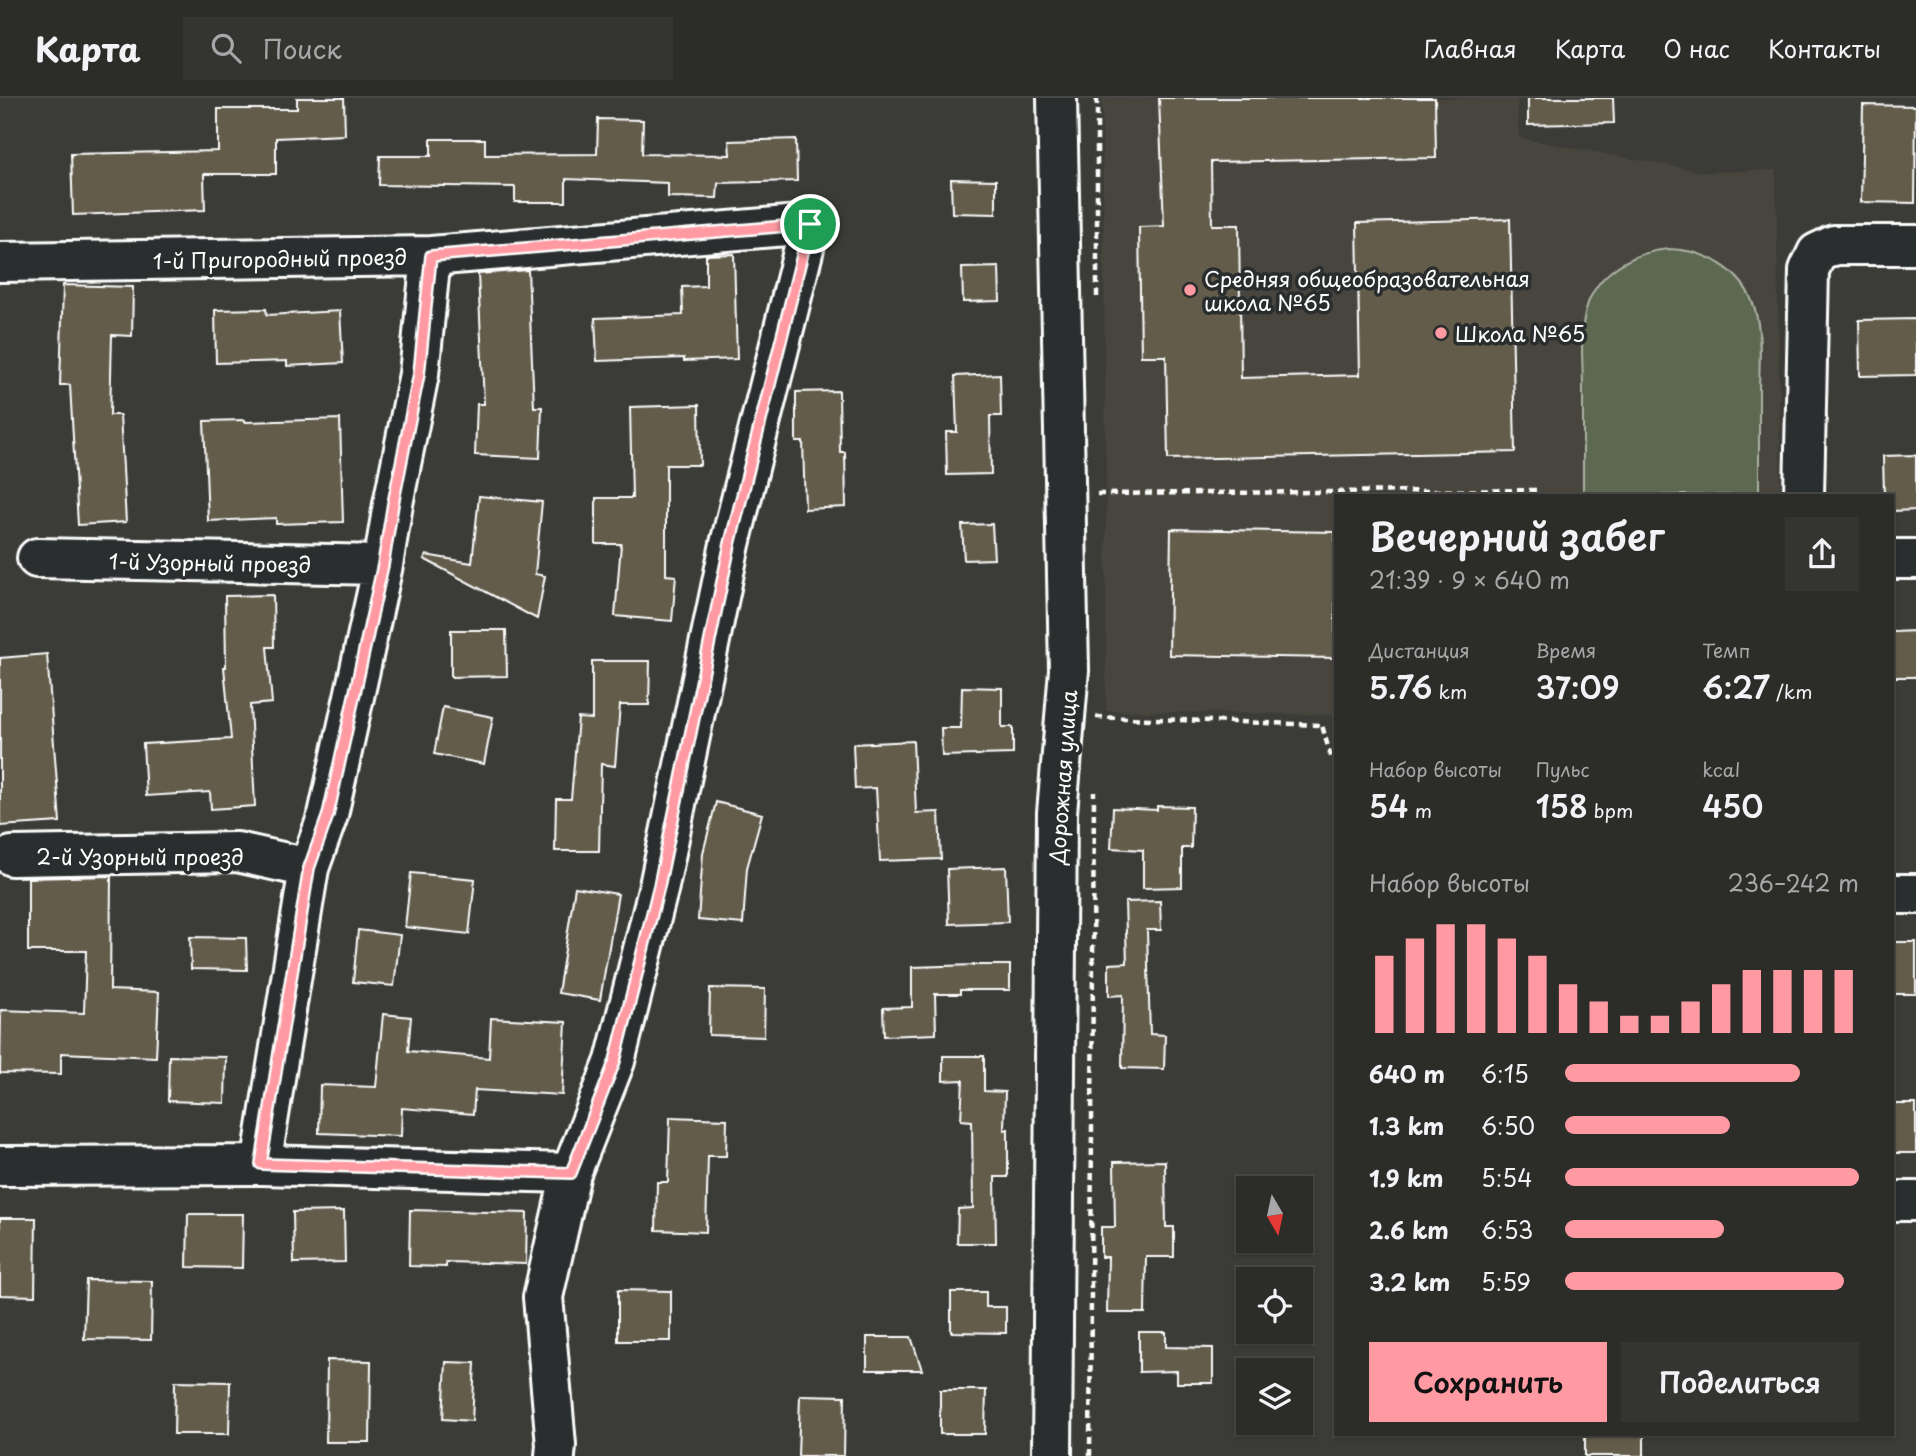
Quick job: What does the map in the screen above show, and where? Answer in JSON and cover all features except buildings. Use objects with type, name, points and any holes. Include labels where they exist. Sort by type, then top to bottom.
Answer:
[{"type":"street","name":"Дорожная улица","points":[[1052,1456],[1056,813],[1069,670],[1057,98]]},
{"type":"street","name":"1-й Пригородный проезд","points":[[0,262],[431,256],[810,224],[730,544],[659,886],[615,1061],[571,1173]]},
{"type":"street","points":[[1804,494],[1809,270],[1816,253],[1834,245],[1916,245]]},
{"type":"street","points":[[261,1164],[309,868],[328,815],[383,565],[419,374],[431,256]]},
{"type":"street","name":"1-й Узорный проезд","points":[[37,558],[383,565]]},
{"type":"street","points":[[1894,559],[1916,559]]},
{"type":"street","name":"2-й Узорный проезд","points":[[12,856],[237,852],[309,868]]},
{"type":"street","points":[[1894,894],[1916,894]]},
{"type":"street","points":[[0,1166],[261,1164],[571,1173],[543,1297],[555,1456]]},
{"type":"street","points":[[1894,1201],[1916,1202]]},
{"type":"path","points":[[1065,494],[1541,490]]},
{"type":"path","points":[[1065,716],[1322,725],[1331,758],[1334,759]]},
{"type":"shaded area","name":"Школа №65","points":[[1102,98],[1517,98],[1519,138],[1705,172],[1776,170],[1781,494],[1334,494],[1334,722],[1332,715],[1106,711]]},
{"type":"green space","points":[[1684,250],[1713,260],[1736,277],[1753,302],[1760,346],[1759,494],[1583,494],[1582,344],[1588,303],[1594,290],[1614,269],[1653,251]]},
{"type":"place","name":"Средняя общеобразовательная школа №65","points":[[1190,290]]},
{"type":"place","name":"Школа №65","points":[[1441,333]]},
{"type":"route","points":[[810,224],[730,544],[659,886],[615,1061],[571,1173],[261,1164],[309,868],[328,815],[383,565],[419,374],[431,256],[810,224]]}]
